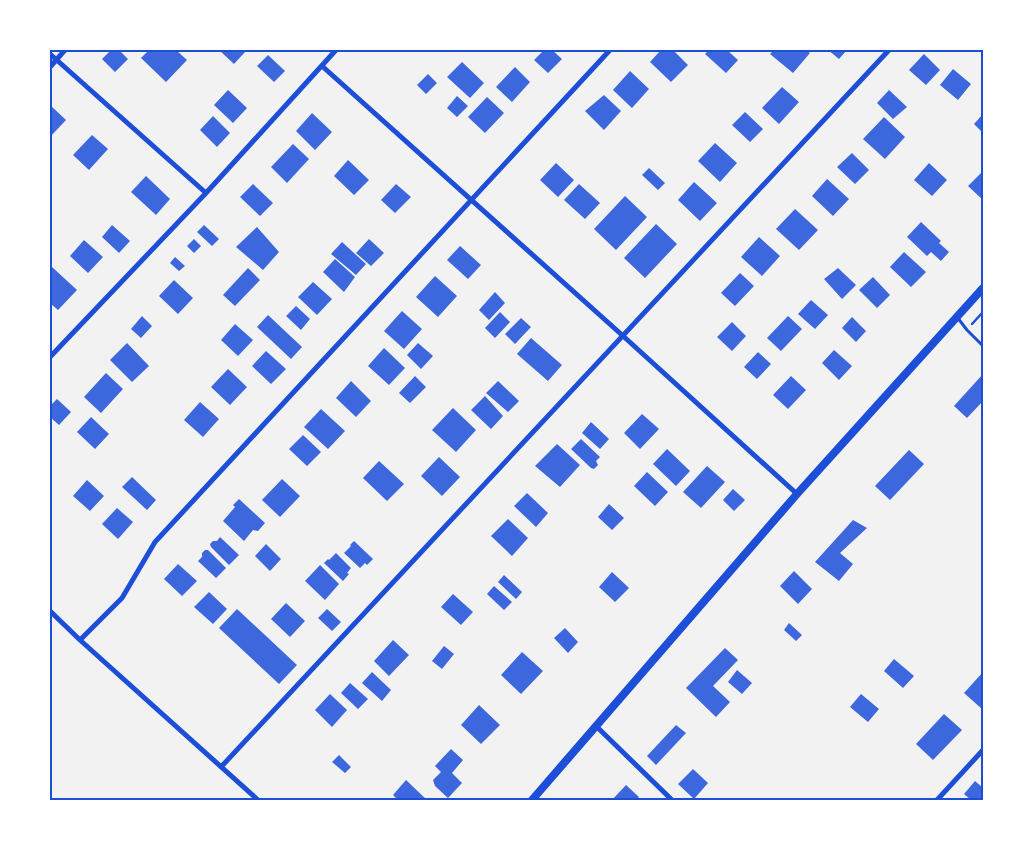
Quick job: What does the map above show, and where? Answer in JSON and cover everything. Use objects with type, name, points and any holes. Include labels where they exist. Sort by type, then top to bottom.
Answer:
[{"type":"street","points":[[50,67],[65,50]]},
{"type":"street","points":[[50,357],[206,193],[336,50]]},
{"type":"street","points":[[80,640],[122,598],[156,542],[610,50]]},
{"type":"street","points":[[221,767],[889,50]]},
{"type":"street","points":[[50,54],[206,193]]},
{"type":"street","points":[[322,66],[472,199],[797,494]]},
{"type":"street","points":[[532,800],[797,494],[983,288]]},
{"type":"street","points":[[50,611],[258,800]]},
{"type":"street","points":[[596,726],[672,800]]},
{"type":"street","points":[[937,800],[983,750]]},
{"type":"lane","points":[[957,317],[983,346]]},
{"type":"path","points":[[967,330],[983,312]]},
{"type":"building","points":[[111,50],[119,50],[128,59],[115,72],[102,59]]},
{"type":"building","points":[[149,50],[176,50],[187,60],[166,82],[141,58]]},
{"type":"building","points":[[219,50],[242,50],[245,52],[234,64]]},
{"type":"building","points":[[544,50],[552,50],[562,59],[548,73],[534,60]]},
{"type":"building","points":[[661,50],[673,50],[688,65],[671,82],[650,62]]},
{"type":"building","points":[[709,50],[727,50],[738,60],[726,73],[705,54]]},
{"type":"building","points":[[774,50],[806,50],[810,53],[793,73],[770,54]]},
{"type":"building","points":[[828,50],[847,50],[839,59]]},
{"type":"building","points":[[924,54],[940,70],[926,85],[909,70]]},
{"type":"building","points":[[268,55],[285,71],[274,82],[257,66]]},
{"type":"building","points":[[462,62],[484,83],[470,98],[447,77]]},
{"type":"building","points":[[515,67],[530,82],[512,102],[496,87]]},
{"type":"building","points":[[953,69],[971,84],[958,100],[940,85]]},
{"type":"building","points":[[630,71],[649,89],[632,108],[613,90]]},
{"type":"building","points":[[428,74],[437,83],[426,94],[417,85]]},
{"type":"building","points":[[782,87],[799,102],[779,124],[762,108]]},
{"type":"building","points":[[228,90],[247,108],[233,123],[214,105]]},
{"type":"building","points":[[889,90],[907,107],[893,119],[877,103]]},
{"type":"building","points":[[604,95],[621,111],[604,130],[585,111]]},
{"type":"building","points":[[457,96],[468,106],[457,117],[447,108]]},
{"type":"building","points":[[487,97],[504,113],[485,133],[468,117]]},
{"type":"building","points":[[50,105],[66,120],[50,137]]},
{"type":"building","points":[[745,112],[763,129],[750,142],[732,125]]},
{"type":"building","points":[[312,113],[332,132],[315,150],[296,131]]},
{"type":"building","points":[[983,114],[983,133],[974,124]]},
{"type":"building","points":[[213,116],[230,133],[217,147],[200,130]]},
{"type":"building","points":[[884,117],[905,137],[885,159],[863,139]]},
{"type":"building","points":[[92,135],[108,149],[89,170],[73,155]]},
{"type":"building","points":[[715,143],[737,163],[720,182],[698,161]]},
{"type":"building","points":[[293,144],[309,159],[287,183],[271,167]]},
{"type":"building","points":[[852,153],[869,170],[855,184],[837,167]]},
{"type":"building","points":[[348,160],[369,180],[354,195],[334,176]]},
{"type":"building","points":[[556,163],[574,180],[558,197],[540,180]]},
{"type":"building","points":[[929,163],[947,180],[932,196],[914,180]]},
{"type":"building","points":[[649,168],[665,183],[658,190],[642,175]]},
{"type":"building","points":[[983,171],[983,200],[968,186]]},
{"type":"building","points":[[146,176],[170,199],[156,215],[131,192]]},
{"type":"building","points":[[827,179],[849,199],[833,216],[812,196]]},
{"type":"building","points":[[694,182],[717,203],[700,221],[678,200]]},
{"type":"building","points":[[253,184],[273,203],[260,216],[240,197]]},
{"type":"building","points":[[396,184],[411,197],[395,213],[381,200]]},
{"type":"building","points":[[579,184],[600,203],[585,219],[564,200]]},
{"type":"building","points":[[625,196],[647,217],[616,250],[594,229]]},
{"type":"building","points":[[795,209],[818,230],[799,250],[776,229]]},
{"type":"building","points":[[921,222],[941,241],[939,243],[949,252],[941,261],[931,252],[927,256],[907,237]]},
{"type":"building","points":[[656,224],[677,244],[645,278],[624,258]]},
{"type":"building","points":[[112,225],[130,241],[119,253],[102,237]]},
{"type":"building","points":[[204,225],[219,239],[212,246],[197,232]]},
{"type":"building","points":[[257,227],[279,252],[263,270],[236,247]]},
{"type":"building","points":[[759,237],[780,256],[762,276],[741,257]]},
{"type":"building","points":[[194,239],[201,246],[194,253],[187,246]]},
{"type":"building","points":[[369,239],[384,253],[371,266],[356,253]]},
{"type":"building","points":[[84,240],[103,257],[88,273],[70,256]]},
{"type":"building","points":[[342,242],[366,264],[356,275],[331,254]]},
{"type":"building","points":[[460,246],[481,265],[468,279],[447,260]]},
{"type":"building","points":[[904,252],[926,272],[911,287],[890,267]]},
{"type":"building","points":[[175,257],[185,266],[179,271],[170,263]]},
{"type":"building","points":[[335,259],[355,277],[344,292],[323,272]]},
{"type":"building","points":[[52,267],[77,290],[58,310],[50,303],[50,269]]},
{"type":"building","points":[[248,268],[260,280],[235,306],[223,295]]},
{"type":"building","points":[[838,268],[856,285],[842,299],[824,279]]},
{"type":"building","points":[[740,273],[754,286],[735,306],[721,293]]},
{"type":"building","points":[[435,276],[457,296],[438,317],[416,297]]},
{"type":"building","points":[[873,277],[890,295],[877,308],[859,290]]},
{"type":"building","points":[[174,280],[193,298],[178,314],[159,296]]},
{"type":"building","points":[[313,282],[332,299],[317,315],[298,297]]},
{"type":"building","points":[[495,292],[505,303],[489,320],[479,310]]},
{"type":"building","points":[[811,300],[828,315],[815,329],[798,314]]},
{"type":"building","points":[[296,306],[310,319],[301,330],[286,316]]},
{"type":"building","points":[[402,311],[422,329],[404,349],[384,331]]},
{"type":"building","points":[[500,312],[510,322],[495,338],[485,328]]},
{"type":"building","points":[[268,315],[302,347],[291,359],[257,327]]},
{"type":"building","points":[[142,316],[152,326],[141,338],[131,329]]},
{"type":"building","points":[[788,316],[802,329],[781,351],[767,338]]},
{"type":"building","points":[[852,317],[866,331],[856,342],[842,328]]},
{"type":"building","points":[[521,318],[531,327],[515,344],[505,334]]},
{"type":"building","points":[[732,322],[746,336],[732,351],[717,337]]},
{"type":"building","points":[[235,324],[253,340],[238,356],[221,340]]},
{"type":"building","points":[[531,338],[562,365],[548,381],[517,354]]},
{"type":"building","points":[[127,343],[149,366],[132,382],[110,360]]},
{"type":"building","points":[[418,343],[433,356],[421,369],[407,355]]},
{"type":"building","points":[[384,348],[405,368],[389,385],[368,366]]},
{"type":"building","points":[[834,350],[852,366],[839,380],[822,363]]},
{"type":"building","points":[[266,351],[286,369],[271,384],[252,366]]},
{"type":"building","points":[[758,352],[771,364],[757,379],[744,367]]},
{"type":"building","points":[[228,369],[247,387],[230,405],[211,387]]},
{"type":"building","points":[[106,373],[123,389],[101,413],[84,397]]},
{"type":"building","points":[[983,374],[983,401],[967,418],[954,406]]},
{"type":"building","points":[[415,376],[426,387],[410,403],[399,393]]},
{"type":"building","points":[[791,376],[806,390],[788,409],[773,395]]},
{"type":"building","points":[[351,381],[371,401],[356,417],[336,398]]},
{"type":"building","points":[[498,381],[519,401],[508,412],[486,393]]},
{"type":"building","points":[[485,396],[503,416],[491,429],[471,410]]},
{"type":"building","points":[[57,399],[71,412],[59,425],[50,417],[50,406]]},
{"type":"building","points":[[200,402],[219,419],[203,437],[184,420]]},
{"type":"building","points":[[453,408],[476,430],[456,452],[432,430]]},
{"type":"building","points":[[321,409],[345,431],[328,449],[304,427]]},
{"type":"building","points":[[642,414],[659,429],[640,449],[624,433]]},
{"type":"building","points":[[91,417],[109,434],[95,449],[77,432]]},
{"type":"building","points":[[591,422],[609,439],[600,449],[582,433]]},
{"type":"building","points":[[303,435],[321,452],[307,466],[289,449]]},
{"type":"building","points":[[581,439],[600,457],[596,461],[598,465],[594,469],[571,449]]},
{"type":"building","points":[[557,444],[580,465],[560,487],[535,466]]},
{"type":"building","points":[[667,449],[690,471],[676,486],[653,464]]},
{"type":"building","points":[[909,450],[924,464],[890,500],[875,486]]},
{"type":"building","points":[[439,457],[460,477],[442,496],[421,476]]},
{"type":"building","points":[[379,461],[404,484],[387,501],[363,478]]},
{"type":"building","points":[[707,466],[725,482],[701,508],[683,492]]},
{"type":"building","points":[[647,472],[668,492],[655,506],[634,486]]},
{"type":"building","points":[[132,477],[156,500],[147,510],[122,487]]},
{"type":"building","points":[[282,479],[300,496],[280,517],[262,500]]},
{"type":"building","points":[[87,480],[104,496],[90,511],[73,496]]},
{"type":"building","points":[[733,489],[745,500],[734,511],[723,500]]},
{"type":"building","points":[[527,493],[548,513],[536,527],[514,506]]},
{"type":"building","points":[[239,499],[265,523],[258,531],[253,530],[244,541],[223,521]]},
{"type":"building","points":[[609,504],[624,518],[612,530],[598,517]]},
{"type":"building","points":[[117,508],[133,522],[118,539],[102,524]]},
{"type":"building","points":[[508,519],[528,538],[512,556],[491,536]]},
{"type":"building","points":[[853,520],[867,528],[840,553],[853,564],[839,581],[815,562]]},
{"type":"building","points":[[220,537],[239,555],[229,565],[210,544],[213,541],[217,541]]},
{"type":"building","points":[[354,541],[373,559],[367,565],[365,563],[360,568],[344,553]]},
{"type":"building","points":[[266,544],[281,559],[270,571],[255,556]]},
{"type":"building","points":[[205,550],[208,550],[226,568],[216,578],[198,561]]},
{"type":"building","points":[[336,553],[351,568],[343,581],[324,563]]},
{"type":"building","points":[[178,564],[197,581],[182,596],[164,579]]},
{"type":"building","points":[[320,565],[339,584],[325,600],[305,581]]},
{"type":"building","points":[[794,571],[812,589],[798,604],[780,586]]},
{"type":"building","points":[[612,572],[629,588],[615,602],[599,587]]},
{"type":"building","points":[[504,575],[522,592],[516,599],[498,582]]},
{"type":"building","points":[[494,586],[512,602],[504,610],[487,594]]},
{"type":"building","points":[[209,592],[227,609],[213,624],[194,607]]},
{"type":"building","points":[[453,594],[473,612],[461,625],[441,607]]},
{"type":"building","points":[[286,603],[305,621],[290,637],[271,619]]},
{"type":"building","points":[[237,609],[297,665],[279,684],[219,628]]},
{"type":"building","points":[[327,609],[341,622],[332,631],[318,618]]},
{"type":"building","points":[[789,623],[802,635],[796,641],[784,630]]},
{"type":"building","points":[[565,628],[578,642],[568,653],[554,638]]},
{"type":"building","points":[[393,640],[409,655],[389,676],[374,661]]},
{"type":"building","points":[[444,646],[454,654],[442,669],[432,661]]},
{"type":"building","points":[[725,648],[738,660],[713,686],[730,702],[716,717],[686,688]]},
{"type":"building","points":[[522,652],[543,671],[521,694],[501,675]]},
{"type":"building","points":[[894,659],[914,676],[903,688],[884,671]]},
{"type":"building","points":[[737,670],[752,683],[742,694],[728,682]]},
{"type":"building","points":[[372,672],[391,690],[382,701],[362,683]]},
{"type":"building","points":[[983,672],[983,708],[982,709],[964,693]]},
{"type":"building","points":[[350,683],[368,699],[358,709],[341,693]]},
{"type":"building","points":[[330,694],[347,710],[332,727],[315,710]]},
{"type":"building","points":[[861,694],[879,709],[868,722],[850,707]]},
{"type":"building","points":[[479,705],[500,725],[481,744],[461,725]]},
{"type":"building","points":[[944,714],[962,730],[933,760],[916,744]]},
{"type":"building","points":[[676,725],[686,733],[656,765],[647,756]]},
{"type":"building","points":[[451,749],[463,760],[452,773],[462,783],[448,798],[435,786],[433,780],[441,772],[435,766]]},
{"type":"building","points":[[339,755],[351,767],[345,773],[332,762]]},
{"type":"building","points":[[693,769],[708,783],[694,799],[678,784]]},
{"type":"building","points":[[406,780],[427,800],[398,800],[393,795]]},
{"type":"building","points":[[975,781],[983,788],[983,798],[981,800],[971,800],[964,794]]},
{"type":"building","points":[[626,785],[639,797],[636,800],[612,800]]}]
